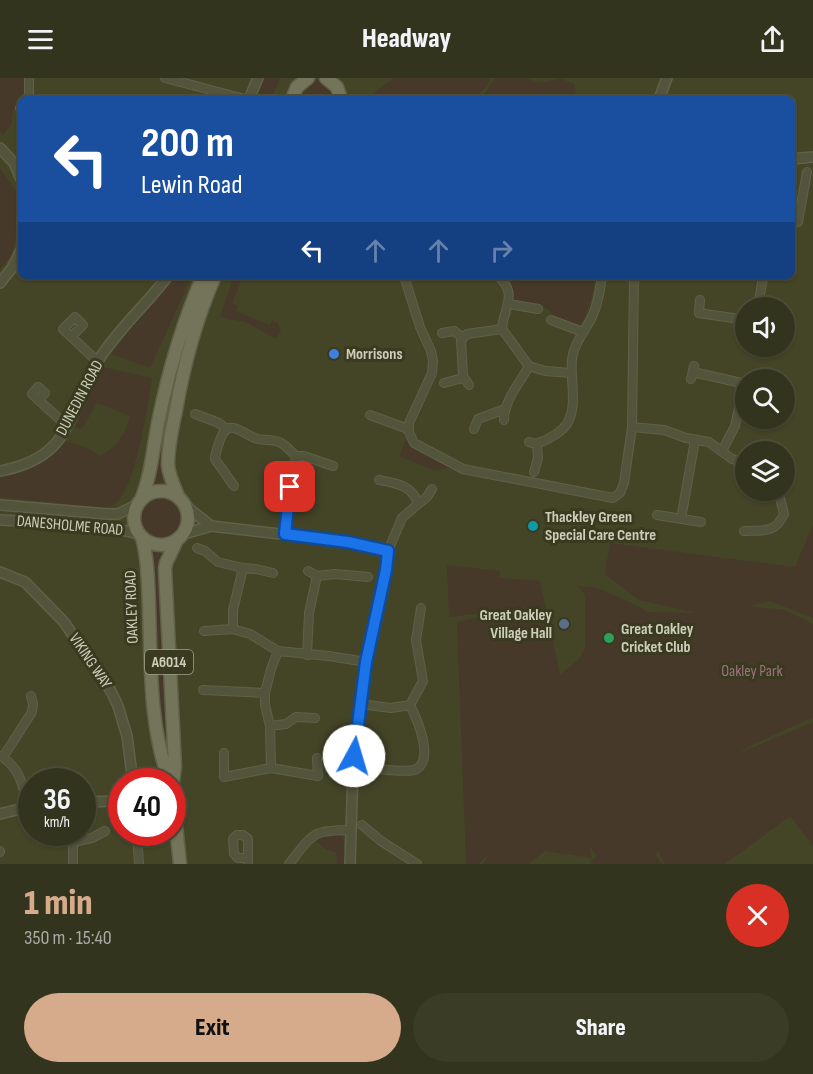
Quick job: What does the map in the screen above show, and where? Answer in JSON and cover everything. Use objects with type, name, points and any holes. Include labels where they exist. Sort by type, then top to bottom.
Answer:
[{"type":"main road","points":[[326,78],[337,87],[340,96]]},
{"type":"main road","points":[[293,96],[304,79]]},
{"type":"main road","points":[[202,279],[173,356],[150,472],[134,519],[140,535],[155,544],[171,544],[180,537],[189,520],[168,465],[174,418],[187,354],[197,320],[214,279]]},
{"type":"main road","points":[[140,502],[155,491],[163,491],[182,501]]},
{"type":"main road","name":"OAKLEY ROAD","points":[[140,535],[147,561],[154,699],[165,768]]},
{"type":"main road","name":"OAKLEY ROAD","points":[[176,768],[165,569],[180,537]]},
{"type":"main road","name":"OAKLEY ROAD","points":[[178,846],[180,864]]},
{"type":"street","points":[[29,78],[29,96]]},
{"type":"street","points":[[165,78],[235,96]]},
{"type":"street","points":[[249,96],[258,78]]},
{"type":"street","points":[[660,96],[667,78]]},
{"type":"street","points":[[0,148],[14,163],[18,172]]},
{"type":"street","points":[[795,159],[813,157]]},
{"type":"street","points":[[795,222],[798,222],[807,172]]},
{"type":"street","points":[[0,283],[18,256]]},
{"type":"street","name":"DUNEDIN ROAD","points":[[0,471],[19,467],[41,457],[52,447],[68,427],[98,362],[166,279]]},
{"type":"street","points":[[405,279],[433,361],[432,373],[410,420],[408,429],[414,443],[463,469],[613,498],[620,493],[624,483],[632,427],[634,279]]},
{"type":"street","points":[[500,279],[507,289],[509,304],[502,329],[520,357],[529,366],[545,371],[571,373]]},
{"type":"street","points":[[534,472],[538,458],[533,443],[560,431],[569,420],[574,349],[596,306],[601,279]]},
{"type":"street","points":[[760,297],[763,279]]},
{"type":"street","points":[[700,300],[695,313],[735,317]]},
{"type":"street","points":[[509,304],[538,309]]},
{"type":"street","points":[[550,320],[583,332]]},
{"type":"street","points":[[469,385],[463,378],[460,344],[462,337],[467,334],[502,329]]},
{"type":"street","points":[[442,333],[454,331],[462,337]]},
{"type":"street","points":[[71,337],[98,362]]},
{"type":"street","points":[[504,420],[508,399],[529,366]]},
{"type":"street","points":[[693,372],[735,382]]},
{"type":"street","points":[[444,383],[463,378]]},
{"type":"street","points":[[38,400],[68,427]]},
{"type":"street","points":[[474,429],[478,419],[505,409]]},
{"type":"street","points":[[195,414],[219,423],[226,429]]},
{"type":"street","points":[[370,415],[408,429]]},
{"type":"street","points":[[722,451],[735,426]]},
{"type":"street","points":[[234,486],[215,459],[221,436],[226,429],[231,427],[255,438],[281,443],[296,456],[304,456],[333,466]]},
{"type":"street","points":[[632,427],[664,430],[709,442],[735,460]]},
{"type":"street","points":[[681,519],[695,440]]},
{"type":"street","points":[[285,534],[296,456]]},
{"type":"street","points":[[379,480],[405,487],[415,495],[418,504]]},
{"type":"street","points":[[350,864],[353,769],[360,704],[388,551],[402,518],[427,497],[432,489]]},
{"type":"street","points":[[182,501],[211,526]]},
{"type":"street","points":[[744,531],[772,529],[778,526],[784,514],[781,501]]},
{"type":"street","name":"DANESHOLME ROAD","points":[[0,505],[118,514],[140,502]]},
{"type":"street","points":[[657,515],[701,522]]},
{"type":"street","name":"DANESHOLME ROAD","points":[[0,520],[118,528],[140,535]]},
{"type":"street","points":[[180,537],[211,526],[348,542],[388,551]]},
{"type":"street","points":[[197,548],[205,551],[218,562],[273,573]]},
{"type":"street","points":[[233,629],[233,610],[243,568]]},
{"type":"street","points":[[308,571],[317,576],[334,574],[368,576]]},
{"type":"street","name":"VIKING WAY","points":[[0,572],[25,582],[64,622],[111,691],[127,736],[131,768]]},
{"type":"street","points":[[307,655],[309,614],[317,576]]},
{"type":"street","points":[[410,705],[423,681],[416,640],[421,608]]},
{"type":"street","points":[[204,631],[233,629],[250,634],[278,651],[366,662]]},
{"type":"street","points":[[271,768],[270,726],[265,693],[278,651]]},
{"type":"street","points":[[204,690],[265,693]]},
{"type":"street","points":[[18,774],[11,763],[2,756],[32,712],[31,696]]},
{"type":"street","points":[[360,704],[391,708],[410,705]]},
{"type":"street","points":[[384,772],[414,770],[423,763],[422,731],[410,705]]},
{"type":"street","points":[[270,726],[281,725],[296,717],[315,718]]},
{"type":"street","points":[[224,753],[224,777],[271,768],[318,776],[317,758]]},
{"type":"street","points":[[0,814],[18,809]]},
{"type":"street","points":[[362,825],[381,841],[417,864]]},
{"type":"street","points":[[290,864],[314,835],[324,831],[350,830]]},
{"type":"street","points":[[96,836],[105,831]]},
{"type":"street","points":[[73,846],[73,864]]},
{"type":"street","points":[[138,846],[139,864]]},
{"type":"green space","points":[[0,78],[23,78],[25,92],[22,96],[18,96],[11,125],[3,135],[0,131]]},
{"type":"green space","points":[[262,78],[280,78],[272,96],[254,96]]},
{"type":"green space","points":[[394,78],[491,78],[477,96],[372,96]]},
{"type":"green space","points":[[495,78],[525,78],[541,83],[560,78],[575,85],[576,96],[481,96]]},
{"type":"green space","points":[[316,80],[329,83],[336,96],[298,96],[309,82]]},
{"type":"green space","points":[[0,168],[16,191],[18,224],[12,255],[0,269]]},
{"type":"green space","points":[[169,279],[191,279],[150,368],[111,354]]},
{"type":"green space","points":[[233,279],[242,279],[232,303],[238,306],[236,311],[270,325],[272,320],[278,324],[281,332],[276,338],[241,321],[220,316]]},
{"type":"green space","points":[[508,279],[595,279],[590,302],[579,327],[553,316],[540,304],[513,300],[514,291]]},
{"type":"green space","points":[[103,367],[152,378],[135,465],[122,496],[115,504],[102,508],[0,497],[0,477],[37,465],[67,441],[99,456],[111,449],[119,440],[130,416],[97,403],[82,429],[75,427]]},
{"type":"green space","points":[[171,379],[177,381],[171,488],[158,486],[151,489]]},
{"type":"green space","points":[[406,439],[412,447],[454,468],[433,470],[399,456]]},
{"type":"green space","points":[[161,494],[170,495],[178,500],[183,508],[183,526],[178,534],[170,539],[161,540],[152,539],[144,534],[139,526],[138,517],[139,508],[144,500],[152,495]]},
{"type":"green space","name":"Oakley Park","points":[[813,525],[813,618],[770,601],[749,606],[785,610],[813,624],[813,717],[746,748],[712,774],[742,752],[813,722],[813,846],[790,816],[725,864],[665,864],[658,851],[656,855],[662,864],[592,864],[590,861],[597,856],[590,846],[592,858],[545,851],[528,864],[483,864],[490,854],[478,864],[466,864],[457,622],[494,614],[494,612],[449,617],[447,565],[500,571],[500,578],[540,581],[560,675],[579,659],[585,648],[585,595],[577,586],[598,588],[647,612],[696,613],[639,600],[605,574],[610,543],[795,567]]},
{"type":"green space","points":[[149,547],[168,548],[171,768],[169,768],[161,728],[156,686]]},
{"type":"green space","points":[[334,833],[343,837],[346,864],[337,864],[336,852],[324,848],[315,838]]},
{"type":"place","name":"Morrisons","points":[[334,354]]},
{"type":"place","name":"Thackley Green Special Care Centre","points":[[533,526]]},
{"type":"place","name":"Great Oakley Village Hall","points":[[564,624]]},
{"type":"place","name":"Great Oakley Cricket Club","points":[[609,638]]},
{"type":"route","points":[[290,487],[285,534],[348,542],[388,551],[366,662],[354,756]]}]
